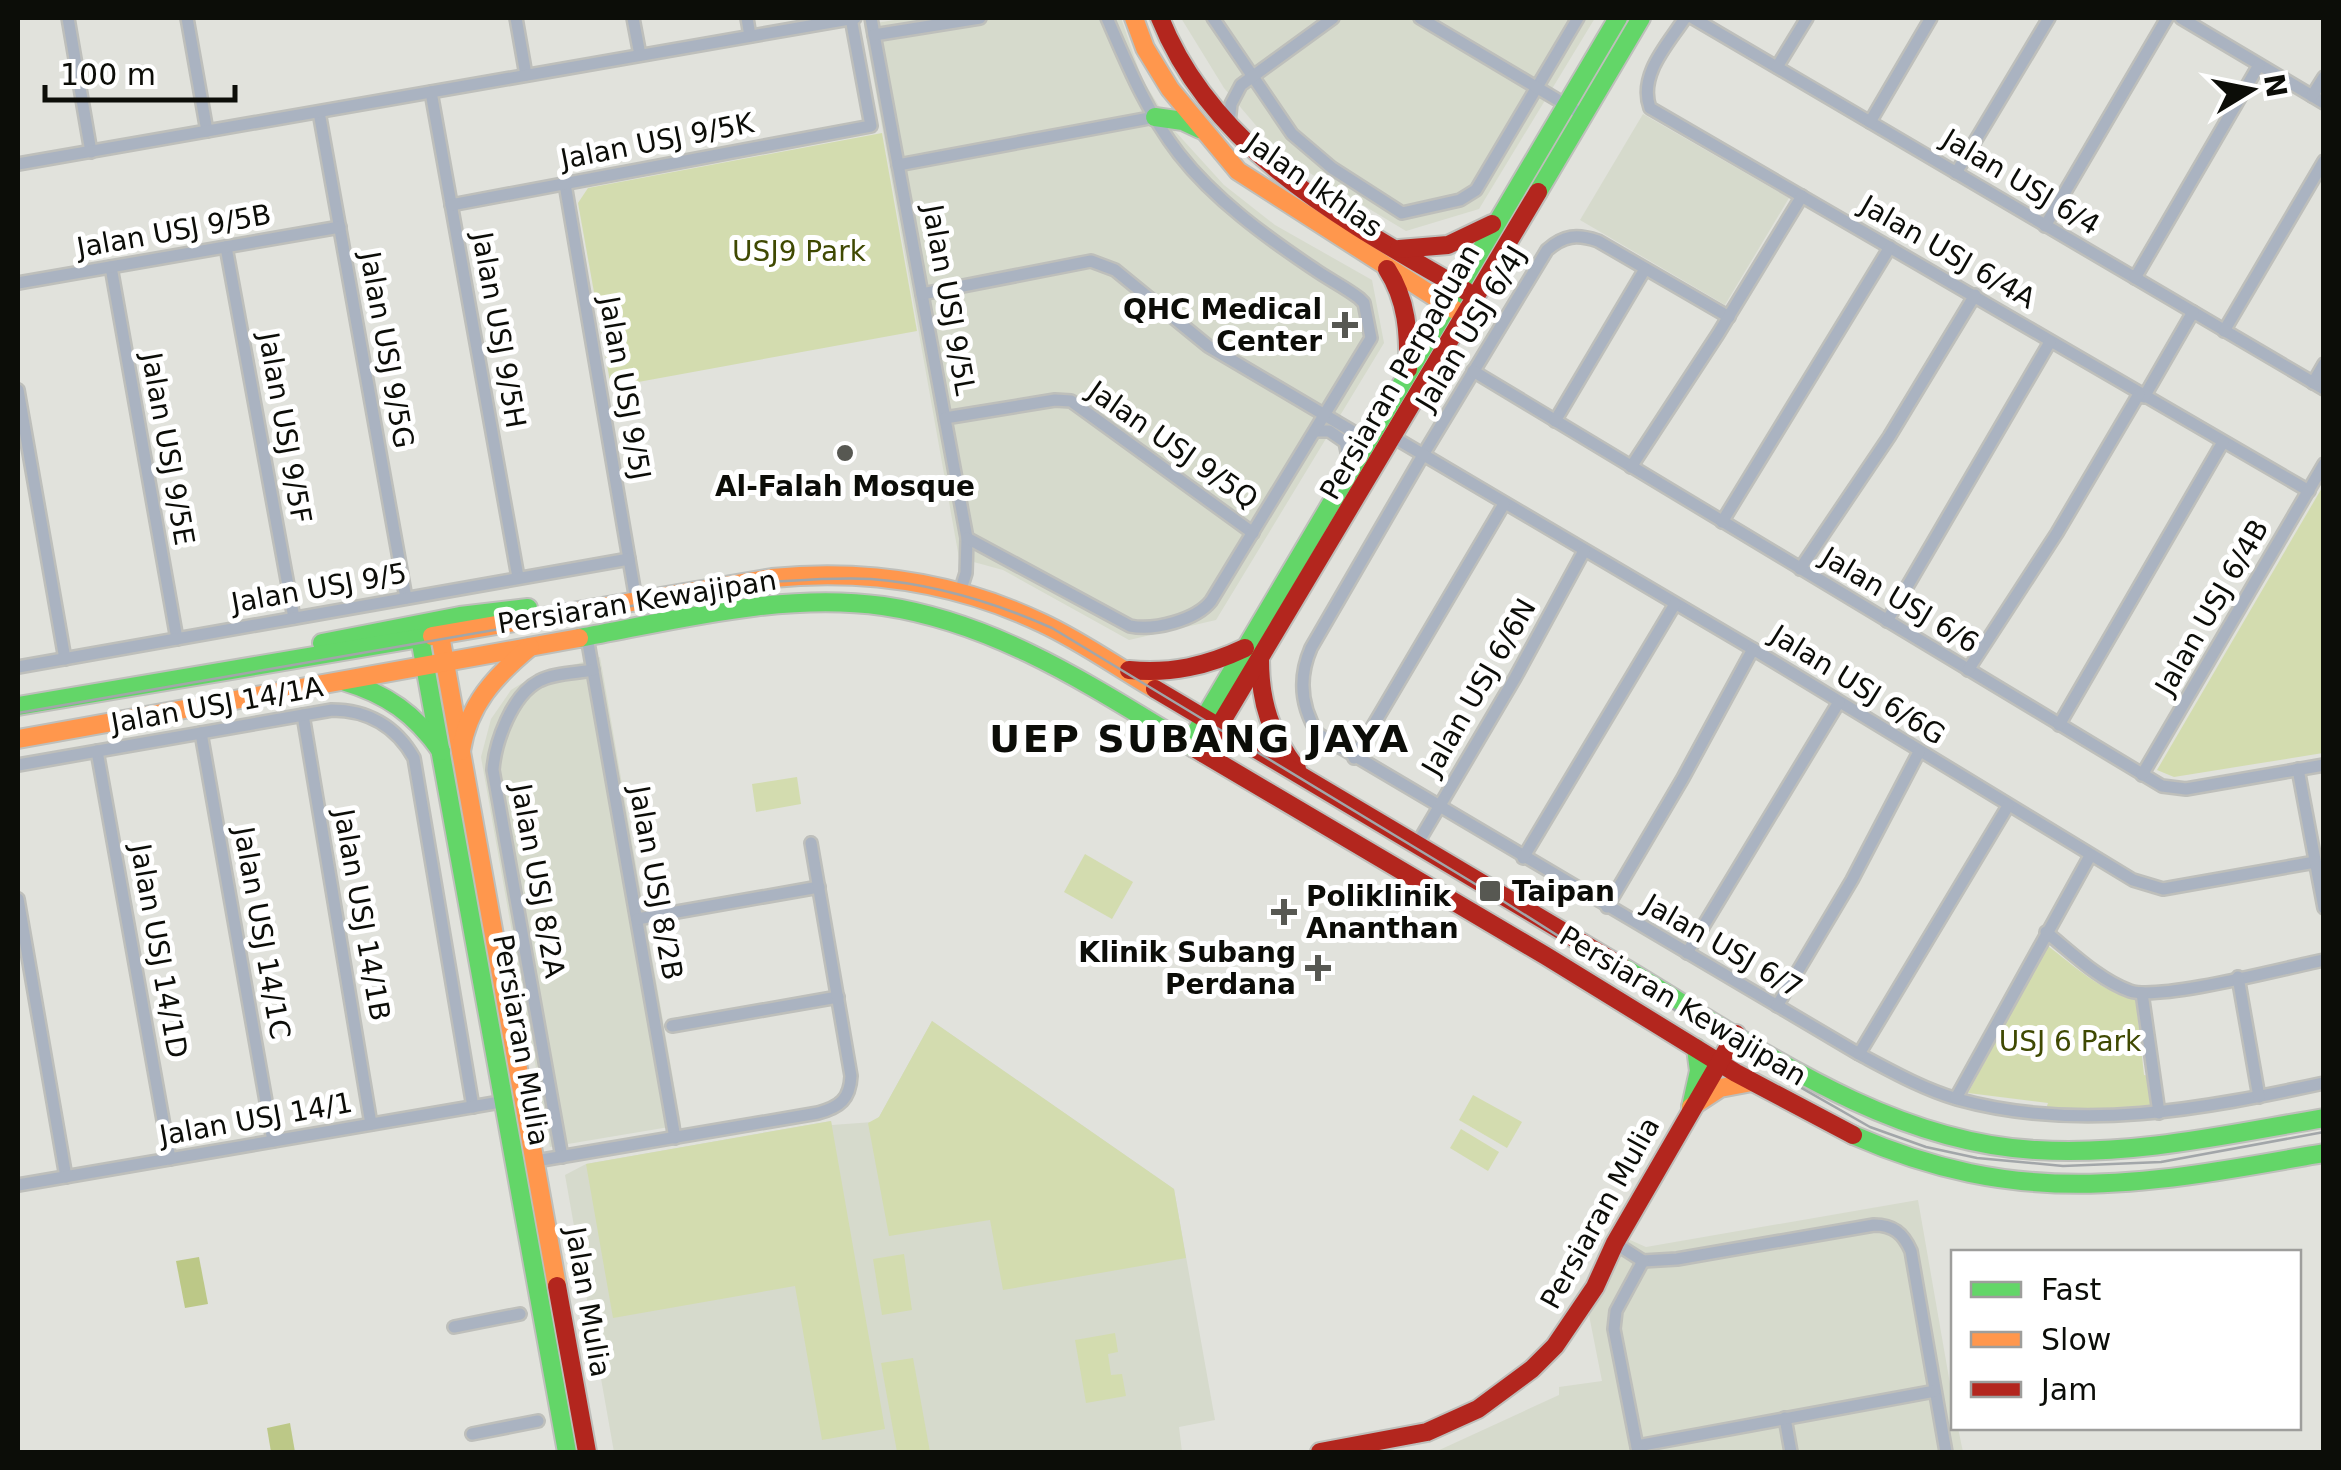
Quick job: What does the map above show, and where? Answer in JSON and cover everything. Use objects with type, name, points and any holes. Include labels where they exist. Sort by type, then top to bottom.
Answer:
[{"type":"main road","name":"Jalan Ikhlas","points":[[1134,18],[1145,48],[1170,88],[1238,171],[1260,188],[1390,257],[1475,296]]},
{"type":"main road","name":"Jalan Ikhlas","points":[[1160,18],[1173,48],[1228,128],[1272,170],[1456,311]]},
{"type":"main road","name":"Persiaran Perpaduan","points":[[1196,749],[1253,654],[1396,438],[1456,311],[1458,286],[1618,18]]},
{"type":"main road","name":"Persiaran Perpaduan","points":[[1253,654],[1350,466],[1407,374],[1456,311],[1475,296],[1641,18]]},
{"type":"main road","points":[[1155,117],[1168,102],[1170,88]]},
{"type":"main road","points":[[1155,117],[1184,120],[1200,129]]},
{"type":"main road","points":[[1407,374],[1406,315],[1390,257],[1439,248],[1475,236],[1497,220]]},
{"type":"main road","name":"Persiaran Kewajipan","points":[[18,706],[772,578],[838,572],[898,577],[1006,605],[1045,624],[1736,1034],[1840,1094],[1904,1121],[1941,1135],[2018,1150],[2094,1152],[2324,1118]]},
{"type":"main road","name":"Persiaran Kewajipan","points":[[226,670],[294,650],[460,616],[611,605]]},
{"type":"main road","name":"Persiaran Kewajipan","points":[[18,740],[425,664],[767,606],[889,606],[959,624],[1030,652],[1752,1082],[1856,1138],[1907,1158],[1991,1178],[2036,1184],[2140,1184],[2324,1153]]},
{"type":"main road","name":"Persiaran Mulia","points":[[440,635],[536,1162]]},
{"type":"main road","name":"Persiaran Mulia","points":[[420,638],[568,1452]]},
{"type":"main road","points":[[460,750],[462,731],[478,698],[501,670],[530,646]]},
{"type":"main road","points":[[1118,669],[1150,673],[1253,654],[1265,719],[1302,776]]},
{"type":"main road","points":[[338,680],[376,690],[410,711],[440,750]]},
{"type":"main road","name":"Persiaran Mulia","points":[[1320,1452],[1427,1432],[1466,1416],[1504,1392],[1555,1346],[1595,1287],[1615,1243],[1736,1034]]},
{"type":"main road","points":[[1691,1107],[1699,1071],[1696,1048]]},
{"type":"main road","points":[[1691,1107],[1720,1088],[1752,1082]]},
{"type":"main road","name":"Jalan Mulia","points":[[536,1162],[587,1452]]},
{"type":"street","points":[[68,18],[91,152]]},
{"type":"street","points":[[187,18],[208,131]]},
{"type":"street","points":[[516,18],[526,75]]},
{"type":"street","points":[[634,18],[640,55]]},
{"type":"street","points":[[747,18],[750,36]]},
{"type":"street","points":[[18,164],[853,18]]},
{"type":"street","name":"Jalan USJ 9/5K","points":[[452,205],[871,126],[853,18]]},
{"type":"street","name":"Jalan USJ 9/5L","points":[[871,18],[966,538],[966,573],[960,592]]},
{"type":"street","points":[[874,35],[980,18]]},
{"type":"street","points":[[966,538],[1138,628],[1202,612],[1370,343],[1372,332],[1364,302],[1274,239],[1204,182],[1177,152],[1133,78],[1107,18]]},
{"type":"street","points":[[1213,18],[1292,134],[1332,168],[1402,213],[1460,200],[1476,190],[1578,18]]},
{"type":"street","points":[[1228,128],[1236,92],[1334,18]]},
{"type":"street","points":[[1421,18],[1583,114]]},
{"type":"street","name":"Jalan USJ 6/4A","points":[[1684,18],[1649,76],[1646,98],[1650,108],[2309,490]]},
{"type":"street","name":"Jalan USJ 6/4","points":[[1693,18],[2318,386]]},
{"type":"street","points":[[1777,67],[1807,18]]},
{"type":"street","points":[[1870,122],[1931,18]]},
{"type":"street","points":[[1956,173],[2049,18]]},
{"type":"street","points":[[2046,226],[2167,18]]},
{"type":"street","points":[[2181,18],[2318,100],[2324,77]]},
{"type":"street","points":[[2135,278],[2260,65]]},
{"type":"street","name":"Jalan USJ 9/5H","points":[[432,92],[518,577]]},
{"type":"street","name":"Jalan USJ 9/5G","points":[[319,112],[406,598]]},
{"type":"street","points":[[898,165],[1155,117]]},
{"type":"street","points":[[2224,331],[2324,160]]},
{"type":"street","name":"Jalan USJ 9/5J","points":[[564,184],[636,600]]},
{"type":"street","points":[[1631,466],[1729,317],[1802,196]]},
{"type":"street","name":"Jalan USJ 9/5B","points":[[18,283],[340,227]]},
{"type":"street","name":"Jalan USJ 6/4J","points":[[1423,455],[1547,250],[1563,237],[1598,241],[1729,317]]},
{"type":"street","name":"Jalan USJ 9/5F","points":[[226,247],[294,618]]},
{"type":"street","points":[[1722,522],[1890,247]]},
{"type":"street","points":[[922,294],[1090,260],[1101,262],[1208,346],[1367,440]]},
{"type":"street","name":"Jalan USJ 9/5E","points":[[111,267],[177,639]]},
{"type":"street","points":[[1555,421],[1644,269]]},
{"type":"street","points":[[1800,569],[1889,436],[1975,296]]},
{"type":"street","points":[[1968,670],[2192,312]]},
{"type":"street","points":[[1887,621],[2050,342]]},
{"type":"street","points":[[2318,386],[2324,364]]},
{"type":"street","name":"Jalan USJ 6/6","points":[[1473,372],[2142,775],[2173,790],[2324,765]]},
{"type":"street","points":[[18,390],[64,659]]},
{"type":"street","name":"Jalan USJ 9/5Q","points":[[945,418],[1055,400],[1072,401],[1253,532]]},
{"type":"street","points":[[1315,431],[1329,431],[1346,442],[1350,466]]},
{"type":"street","name":"Jalan USJ 6/6G","points":[[1396,438],[2132,880],[2163,889],[2316,862]]},
{"type":"street","points":[[2059,725],[2223,442]]},
{"type":"street","name":"Jalan USJ 6/7","points":[[1423,455],[1306,661],[1302,691],[1311,723],[1328,743],[1859,1054],[1908,1080],[1956,1098],[2062,1116],[2158,1113],[2324,1083]]},
{"type":"street","name":"Jalan USJ 6/4B","points":[[2142,775],[2324,464]]},
{"type":"street","points":[[1354,758],[1504,504]]},
{"type":"street","name":"Jalan USJ 6/6N","points":[[1416,846],[1584,551]]},
{"type":"street","name":"Jalan USJ 9/5","points":[[18,668],[628,559]]},
{"type":"street","points":[[1524,858],[1675,604]]},
{"type":"street","name":"Jalan USJ 8/2B","points":[[587,636],[675,1138]]},
{"type":"street","points":[[1607,906],[1753,649]]},
{"type":"street","name":"Jalan USJ 8/2A","points":[[562,1157],[493,770],[500,733],[527,690],[540,679],[593,670]]},
{"type":"street","points":[[1687,954],[1839,702]]},
{"type":"street","name":"Jalan USJ 14/1A","points":[[18,765],[332,710],[370,714],[408,746],[414,758],[473,1107]]},
{"type":"street","name":"Jalan USJ 14/1B","points":[[303,715],[371,1124]]},
{"type":"street","name":"Jalan USJ 14/1C","points":[[200,733],[273,1141]]},
{"type":"street","name":"Jalan USJ 14/1D","points":[[98,751],[170,1159]]},
{"type":"street","points":[[1778,1006],[1852,880],[1919,752]]},
{"type":"street","points":[[2298,769],[2324,908]]},
{"type":"street","points":[[1859,1054],[2008,806]]},
{"type":"street","points":[[536,1162],[818,1113],[839,1106],[846,1098],[851,1076],[811,842]]},
{"type":"street","points":[[1956,1098],[2090,856]]},
{"type":"street","points":[[636,918],[819,886]]},
{"type":"street","points":[[18,898],[66,1177]]},
{"type":"street","points":[[2046,932],[2110,980],[2142,993],[2157,994],[2324,960]]},
{"type":"street","points":[[2238,977],[2259,1097]]},
{"type":"street","points":[[2142,993],[2158,1113]]},
{"type":"street","points":[[672,1026],[838,997]]},
{"type":"street","name":"Jalan USJ 14/1","points":[[18,1185],[524,1096]]},
{"type":"street","points":[[1615,1243],[1643,1261],[1887,1226],[1905,1239],[1911,1251],[1946,1452]]},
{"type":"street","points":[[1643,1261],[1616,1311],[1614,1329],[1638,1449],[1935,1391]]},
{"type":"street","points":[[454,1327],[520,1314]]},
{"type":"street","points":[[1786,1418],[1792,1452]]},
{"type":"street","points":[[472,1434],[538,1421]]},
{"type":"shaded area","points":[[907,18],[1121,18],[1142,79],[1174,130],[1224,185],[1275,225],[1372,280],[1384,343],[1216,620],[1129,640],[1003,570],[959,558],[864,25]]},
{"type":"shaded area","points":[[1181,18],[1595,18],[1479,209],[1406,231],[1303,169],[1271,143],[1224,88]]},
{"type":"shaded area","points":[[1643,114],[1789,198],[1725,305],[1580,220]]},
{"type":"shaded area","points":[[600,657],[681,1125],[550,1147],[481,757],[491,719],[511,690],[532,677]]},
{"type":"shaded area","points":[[932,1021],[1174,1189],[1215,1420],[1179,1427],[1182,1452],[614,1452],[565,1175],[586,1164],[831,1121],[832,1125],[873,1122]]},
{"type":"shaded area","points":[[1918,1200],[1951,1390],[1951,1430],[1958,1430],[1963,1452],[1435,1452],[1559,1395],[1559,1387],[1602,1381],[1588,1310],[1630,1240],[1646,1247]]},
{"type":"shaded area","points":[[199,1257],[208,1304],[185,1308],[176,1261]]},
{"type":"shaded area","points":[[290,1423],[295,1452],[271,1452],[267,1428]]},
{"type":"green space","name":"USJ9 Park","points":[[882,133],[917,331],[611,387],[578,203],[588,188]]},
{"type":"green space","points":[[2323,486],[2323,753],[2174,777],[2157,770]]},
{"type":"green space","points":[[797,777],[801,804],[756,812],[752,784]]},
{"type":"green space","points":[[1085,854],[1133,882],[1112,919],[1064,892]]},
{"type":"green space","name":"USJ 6 Park","points":[[2047,945],[2100,984],[2136,1000],[2144,1075],[2150,1076],[2153,1111],[2076,1112],[2046,1109],[2048,1103],[1968,1093]]},
{"type":"green space","points":[[932,1021],[1174,1189],[1186,1258],[1003,1290],[990,1220],[889,1236],[868,1123],[879,1117]]},
{"type":"green space","points":[[1473,1095],[1522,1122],[1507,1148],[1459,1120]]},
{"type":"green space","points":[[831,1121],[885,1429],[822,1440],[795,1286],[613,1318],[586,1164]]},
{"type":"green space","points":[[1461,1129],[1499,1152],[1488,1171],[1450,1148]]},
{"type":"green space","points":[[904,1254],[912,1310],[882,1315],[873,1259]]},
{"type":"green space","points":[[1115,1333],[1118,1352],[1108,1354],[1111,1375],[1122,1374],[1126,1396],[1086,1403],[1075,1340]]},
{"type":"green space","points":[[913,1358],[930,1452],[897,1452],[881,1363]]},
{"type":"tram line","points":[[18,713],[769,582],[858,578],[918,585],[1009,610],[1052,628],[1495,896],[1770,1070],[1870,1127],[1926,1147],[1977,1158],[2063,1166],[2161,1162],[2324,1132]]},
{"type":"traffic: fast","points":[[1189,744],[1618,18]]},
{"type":"traffic: fast","points":[[1538,192],[1641,18]]},
{"type":"traffic: fast","points":[[1155,117],[1183,121],[1200,129]]},
{"type":"traffic: fast","points":[[579,638],[768,605],[883,606],[967,627],[1007,643],[1083,682],[1194,748]]},
{"type":"traffic: fast","points":[[322,643],[460,616],[528,608]]},
{"type":"traffic: fast","points":[[18,706],[432,636]]},
{"type":"traffic: fast","points":[[420,638],[567,1452]]},
{"type":"traffic: fast","points":[[343,681],[399,707],[441,751]]},
{"type":"traffic: fast","points":[[1621,966],[1819,1084],[1924,1129],[1979,1143],[2036,1150],[2109,1150],[2324,1118]]},
{"type":"traffic: fast","points":[[1691,1107],[1699,1071],[1696,1048]]},
{"type":"traffic: fast","points":[[1853,1135],[1915,1159],[1974,1174],[2031,1182],[2143,1181],[2324,1153]]},
{"type":"traffic: slow","points":[[1134,18],[1145,48],[1170,89],[1238,171],[1455,310]]},
{"type":"traffic: slow","points":[[432,636],[772,578],[876,577],[944,588],[1010,609],[1071,638],[1155,689]]},
{"type":"traffic: slow","points":[[440,635],[557,1286]]},
{"type":"traffic: slow","points":[[18,739],[579,638]]},
{"type":"traffic: slow","points":[[461,751],[470,719],[485,693],[530,647]]},
{"type":"traffic: slow","points":[[1691,1107],[1720,1088],[1752,1082]]},
{"type":"traffic: jam","points":[[1160,18],[1184,65],[1214,108],[1249,145],[1332,210],[1466,291]]},
{"type":"traffic: jam","points":[[1203,753],[1538,192]]},
{"type":"traffic: jam","points":[[1399,249],[1448,245],[1492,224]]},
{"type":"traffic: jam","points":[[1387,269],[1405,317],[1408,369]]},
{"type":"traffic: jam","points":[[1129,670],[1188,667],[1245,648]]},
{"type":"traffic: jam","points":[[1260,660],[1269,718],[1297,769]]},
{"type":"traffic: jam","points":[[1155,689],[1621,966]]},
{"type":"traffic: jam","points":[[1194,748],[1736,1073],[1853,1135]]},
{"type":"traffic: jam","points":[[1320,1452],[1427,1432],[1478,1409],[1532,1369],[1555,1346],[1595,1287],[1615,1243],[1736,1034]]},
{"type":"traffic: jam","points":[[557,1286],[587,1452]]},
{"type":"place","name":"QHC Medical Center","points":[[1345,325]]},
{"type":"place","name":"Al-Falah Mosque","points":[[845,453]]},
{"type":"place","name":"Taipan","points":[[1490,891]]},
{"type":"place","name":"Poliklinik Ananthan","points":[[1284,912]]},
{"type":"place","name":"Klinik Subang Perdana","points":[[1318,968]]},
{"type":"district","name":"UEP SUBANG JAYA","points":[[1200,739]]}]
